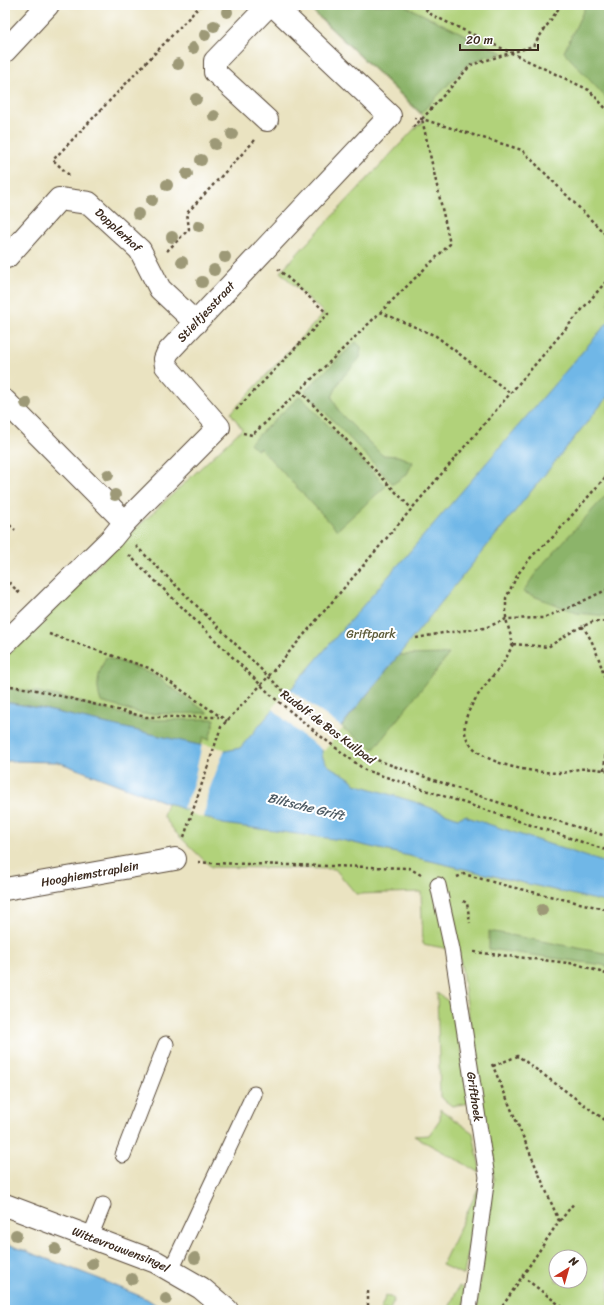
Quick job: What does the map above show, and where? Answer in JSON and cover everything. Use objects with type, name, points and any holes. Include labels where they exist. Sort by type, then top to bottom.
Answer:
[{"type":"street","points":[[5,50],[48,5]]},
{"type":"street","points":[[267,120],[215,72],[215,61],[268,5]]},
{"type":"street","points":[[273,5],[390,116]]},
{"type":"street","name":"Stieltjesstraat","points":[[219,427],[166,366],[165,359],[168,352],[390,116]]},
{"type":"street","name":"Dopplerhof","points":[[7,257],[59,199],[89,203],[140,250],[160,289],[196,323]]},
{"type":"street","points":[[5,401],[119,530]]},
{"type":"street","points":[[5,643],[119,530],[219,427]]},
{"type":"street","name":"Hooghiemstraplein","points":[[5,889],[175,859]]},
{"type":"street","name":"Wittevrouwensingel","points":[[5,1205],[156,1262],[201,1288],[227,1310]]},
{"type":"lane","name":"Grifthoek","points":[[438,886],[452,949],[487,1177],[469,1310]]},
{"type":"lane","points":[[123,1155],[166,1044]]},
{"type":"lane","points":[[171,1270],[254,1094]]},
{"type":"lane","points":[[90,1237],[103,1205]]},
{"type":"path","points":[[76,201],[78,184],[53,160],[201,5]]},
{"type":"path","points":[[421,5],[432,15],[589,90],[609,112]]},
{"type":"path","points":[[422,119],[471,65],[533,46],[561,5]]},
{"type":"path","points":[[390,116],[422,119],[522,150],[609,238]]},
{"type":"path","points":[[219,427],[252,435],[300,391],[450,244],[422,119]]},
{"type":"path","points":[[148,266],[156,261],[189,230],[187,213],[271,123],[267,120]]},
{"type":"path","points":[[219,427],[328,314],[261,254]]},
{"type":"path","points":[[186,833],[221,726],[261,685],[609,278]]},
{"type":"path","points":[[380,312],[436,336],[510,393]]},
{"type":"path","points":[[300,391],[411,508]]},
{"type":"path","points":[[609,473],[553,537],[532,556],[518,574],[506,598],[506,619],[513,644],[503,662],[478,695],[468,713],[464,726],[465,734],[470,744],[480,754],[489,759],[540,772],[563,773],[580,769],[609,771]]},
{"type":"path","points":[[5,523],[6,522],[15,530]]},
{"type":"path","points":[[119,530],[280,688],[312,715],[371,758],[494,801],[609,837]]},
{"type":"path","name":"Rudolf de Bos Kuilpad","points":[[119,530],[273,697],[365,770],[609,851]]},
{"type":"path","points":[[5,578],[19,592]]},
{"type":"path","points":[[416,638],[485,628],[506,619],[543,618],[573,606],[609,587]]},
{"type":"path","points":[[513,644],[548,646],[582,626],[594,621],[609,622]]},
{"type":"path","points":[[24,624],[39,631],[149,668],[227,721]]},
{"type":"path","points":[[582,626],[588,633],[598,654],[609,693]]},
{"type":"path","points":[[5,685],[36,690],[146,717],[219,717]]},
{"type":"path","points":[[604,770],[609,717]]},
{"type":"path","points":[[175,859],[210,863],[409,868],[467,904],[470,924]]},
{"type":"path","points":[[438,886],[464,874],[507,886],[609,910]]},
{"type":"path","points":[[473,945],[476,960]]},
{"type":"path","points":[[474,952],[577,964],[609,975]]},
{"type":"path","points":[[493,1066],[518,1056],[609,1123]]},
{"type":"path","points":[[491,1061],[559,1221]]},
{"type":"path","points":[[500,1310],[559,1221],[574,1203]]},
{"type":"path","points":[[522,1276],[566,1310]]},
{"type":"path","points":[[368,1292],[368,1310]]},
{"type":"green space","name":"Griftpark","points":[[306,5],[609,5],[609,1310],[476,1310],[494,1178],[459,951],[423,944],[421,892],[356,894],[335,869],[211,867],[176,833],[163,816],[175,777],[5,726],[5,658],[110,553],[242,429],[231,413],[324,313],[280,272],[419,124],[420,125],[426,119]]},
{"type":"green space","points":[[307,5],[403,5],[503,53],[485,57],[467,65],[421,113]]},
{"type":"green space","points":[[586,5],[609,5],[609,101],[564,52]]},
{"type":"green space","points":[[356,342],[361,347],[360,358],[340,380],[332,397],[340,413],[382,455],[398,456],[413,462],[407,474],[393,484],[305,391]]},
{"type":"green space","points":[[300,396],[386,486],[337,530],[260,448],[257,450],[250,443]]},
{"type":"green space","points":[[609,492],[609,616],[577,613],[523,592],[539,568]]},
{"type":"green space","points":[[449,654],[374,749],[341,727],[399,655]]},
{"type":"green space","points":[[106,657],[149,672],[208,713],[143,714],[101,702],[98,690],[98,679]]},
{"type":"green space","points":[[5,688],[38,692],[70,699],[140,719],[215,719],[209,740],[203,737],[201,746],[39,708],[5,702]]},
{"type":"green space","points":[[489,931],[609,954],[609,967],[489,949]]},
{"type":"green space","points":[[437,993],[455,1006],[469,1103],[452,1106],[440,1097]]},
{"type":"green space","points":[[440,1109],[473,1133],[480,1169],[479,1172],[414,1136],[429,1135],[440,1119]]},
{"type":"green space","points":[[479,1187],[464,1275],[442,1265]]},
{"type":"green space","points":[[459,1286],[466,1290],[463,1310],[448,1310]]},
{"type":"green space","points":[[386,1295],[394,1299],[390,1310],[380,1310]]},
{"type":"water","name":"Biltsche Grift","points":[[609,321],[609,395],[322,750],[325,762],[335,770],[351,779],[355,784],[415,802],[458,818],[467,815],[467,817],[609,864],[609,903],[341,840],[223,824],[58,762],[7,761],[5,763],[5,702],[39,708],[225,751],[240,748]]},
{"type":"water","points":[[5,1243],[147,1299],[164,1310],[5,1310]]},
{"type":"pier","points":[[289,689],[343,728],[324,751],[299,733],[272,708]]},
{"type":"pier","points":[[202,744],[225,749],[208,793],[204,818],[186,812],[187,809],[183,808],[193,785]]}]
